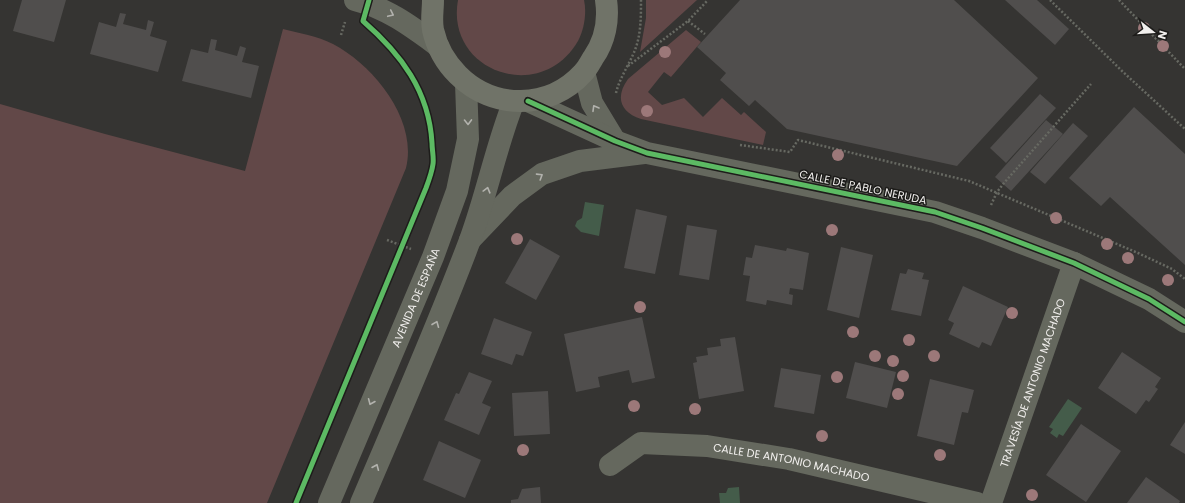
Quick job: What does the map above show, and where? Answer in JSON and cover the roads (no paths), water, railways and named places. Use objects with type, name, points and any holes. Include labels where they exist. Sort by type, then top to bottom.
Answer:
[{"type":"main road","points":[[419,0],[433,9],[433,30],[438,46],[449,66],[466,83],[488,96],[521,101],[545,97],[558,92],[573,83],[584,72],[600,48],[604,35],[607,20],[606,0]]},
{"type":"street","points":[[355,0],[368,3],[398,18],[438,46]]},
{"type":"street","points":[[584,72],[592,103],[615,141]]},
{"type":"street","name":"AVENIDA DE ESPAÑA","points":[[329,503],[433,257],[456,191],[468,139],[466,83]]},
{"type":"street","points":[[361,503],[470,240],[483,202],[503,127],[521,101]]},
{"type":"street","name":"CALLE DE PABLO NERUDA","points":[[521,101],[647,153],[935,212],[1074,262],[1149,299],[1185,322]]},
{"type":"street","points":[[470,240],[512,196],[542,174],[580,161],[647,153]]},
{"type":"street","name":"TRAVESÍA DE ANTONIO MACHADO","points":[[991,503],[1074,262]]},
{"type":"street","name":"CALLE DE ANTONIO MACHADO","points":[[610,465],[641,443],[707,446],[789,459],[977,503]]}]
